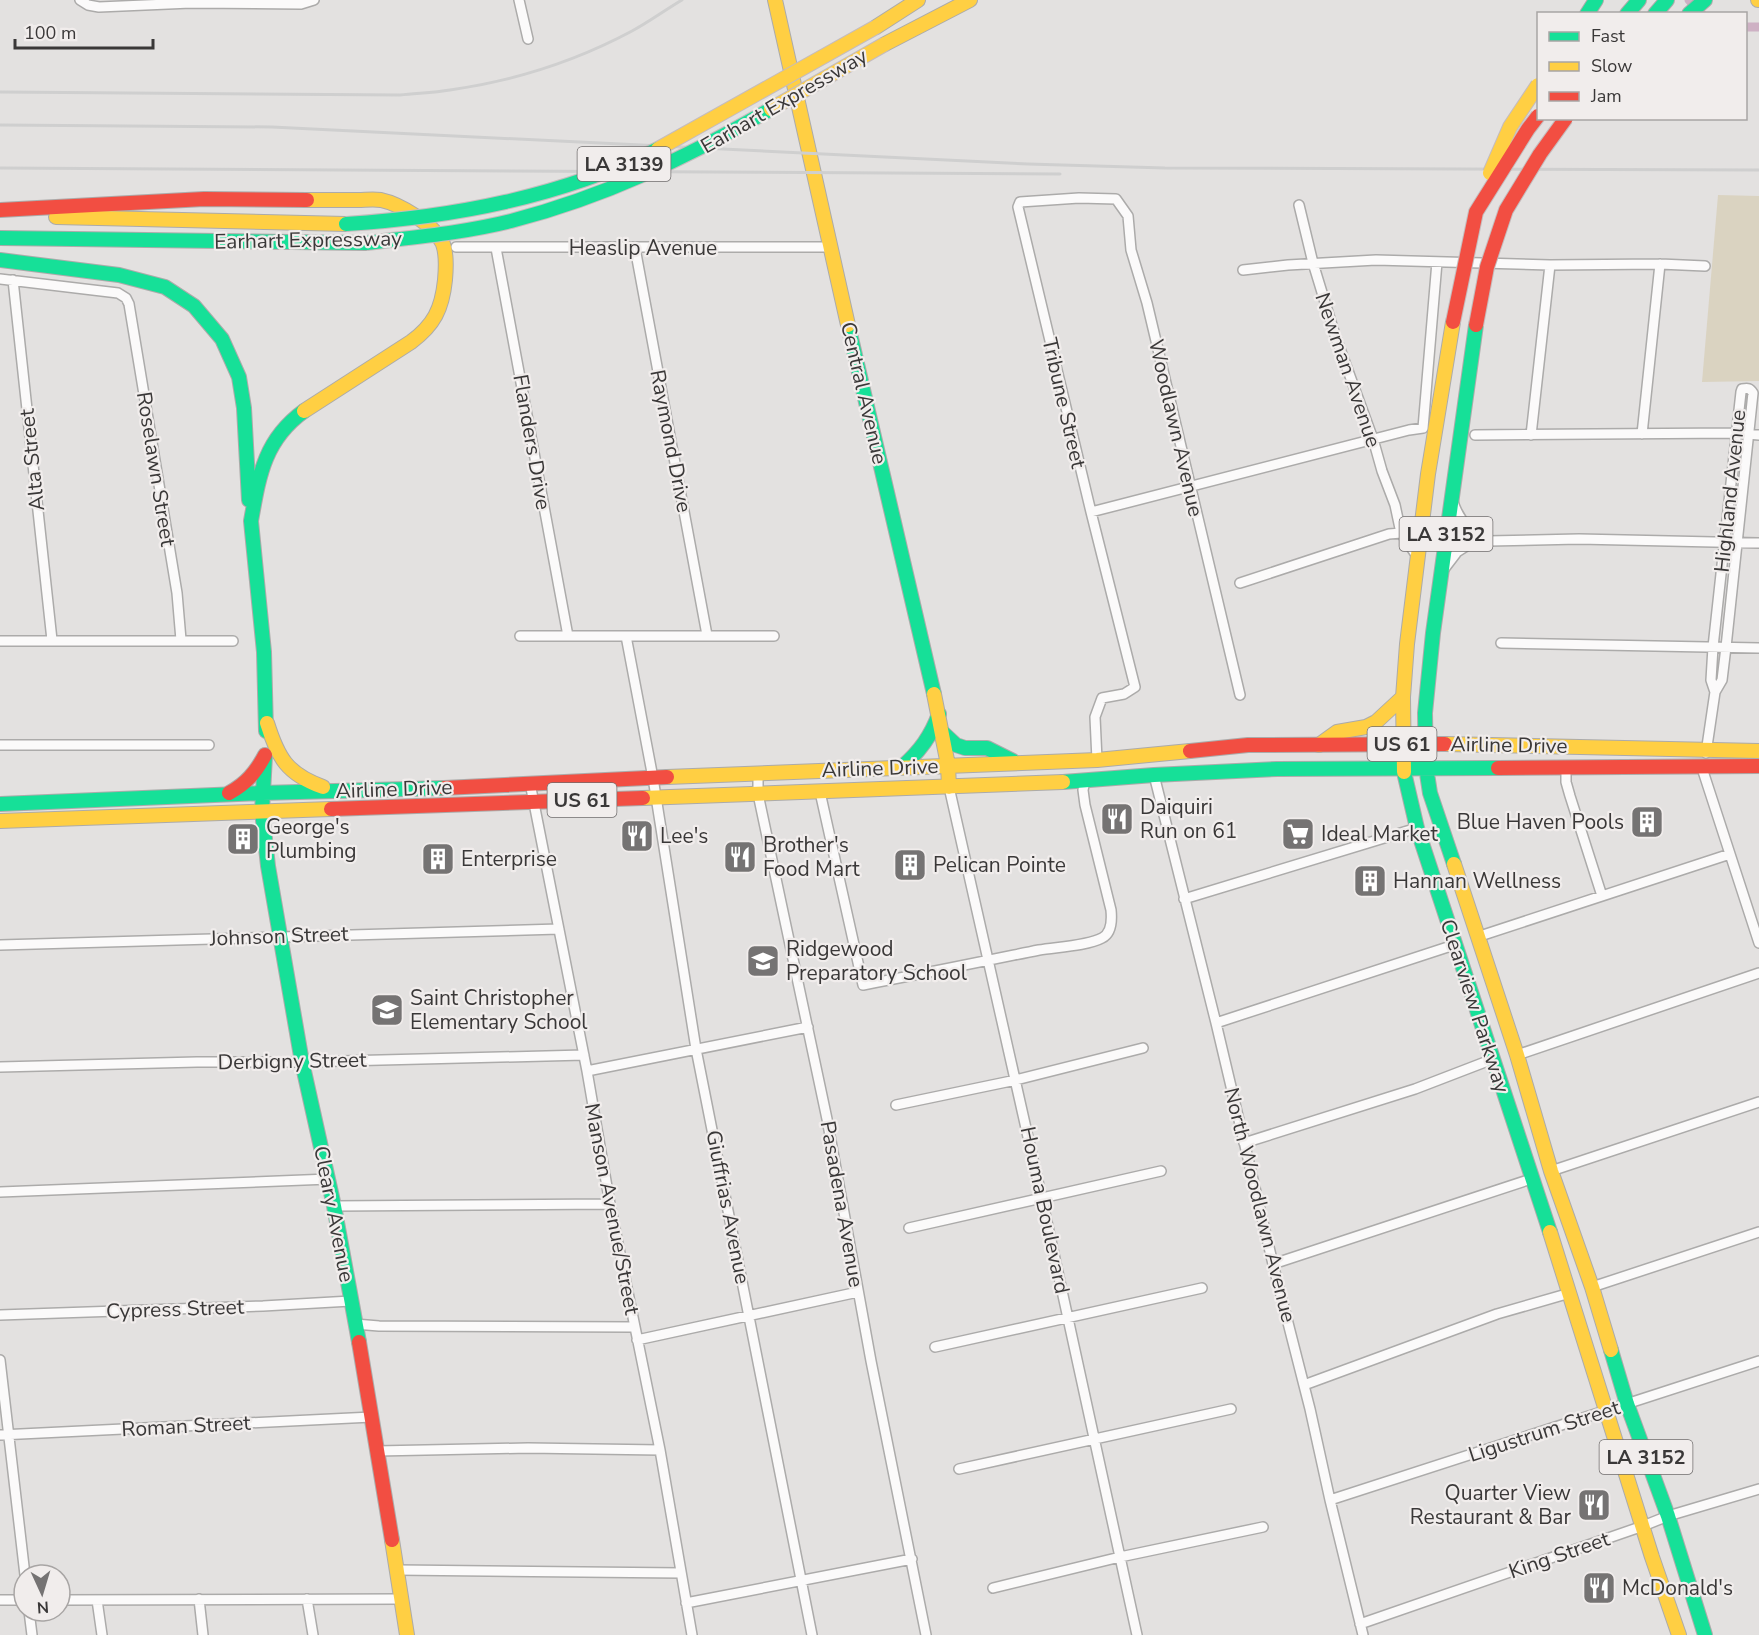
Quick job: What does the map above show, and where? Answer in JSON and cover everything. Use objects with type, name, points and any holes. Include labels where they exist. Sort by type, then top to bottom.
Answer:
[{"type":"main road","name":"Central Avenue","points":[[775,0],[939,714],[948,765],[949,787]]},
{"type":"main road","name":"Earhart Expressway","points":[[0,216],[346,224],[393,223],[509,203],[636,160],[676,140],[876,27],[918,0]]},
{"type":"main road","name":"Earhart Expressway","points":[[0,237],[366,243],[450,234],[509,221],[609,190],[674,162],[885,44],[956,0]]},
{"type":"main road","points":[[885,44],[970,0]]},
{"type":"main road","points":[[1629,12],[1639,0]]},
{"type":"main road","points":[[1657,12],[1667,0]]},
{"type":"main road","points":[[1691,12],[1705,0]]},
{"type":"main road","points":[[1476,213],[1510,127],[1537,88]]},
{"type":"main road","name":"LA 3152","points":[[1476,213],[1528,129],[1537,118]]},
{"type":"main road","name":"LA 3152","points":[[1424,744],[1425,701],[1451,493],[1487,267],[1506,210],[1540,154],[1565,122]]},
{"type":"main road","points":[[0,210],[204,199],[380,200],[392,203],[408,212],[436,233],[444,247],[447,269],[444,293],[434,320],[410,343],[348,380],[296,417],[280,432],[266,454],[251,521]]},
{"type":"main road","name":"Clearview Parkway","points":[[1476,213],[1454,322],[1428,474],[1417,556],[1403,697],[1402,769],[1417,828],[1454,945],[1570,1293],[1678,1634]]},
{"type":"main road","points":[[0,260],[119,275],[165,287],[194,306],[222,339],[238,377],[244,408],[251,521],[267,681],[267,723],[274,748],[292,773],[316,785],[339,791]]},
{"type":"main road","points":[[1319,744],[1337,732],[1365,727],[1376,722],[1403,697]]},
{"type":"main road","points":[[902,767],[920,751],[932,736],[939,714]]},
{"type":"main road","name":"Cleary Avenue","points":[[267,723],[262,811],[268,866],[302,1062],[334,1206],[372,1417],[407,1635]]},
{"type":"main road","points":[[942,732],[956,745],[965,748],[987,748],[1017,763]]},
{"type":"main road","name":"Clearview Parkway","points":[[1424,744],[1425,769],[1430,793],[1517,1054],[1551,1171],[1592,1287],[1627,1404],[1668,1516],[1704,1630]]},
{"type":"main road","name":"Airline Drive","points":[[0,804],[1097,760],[1248,745],[1485,744],[1759,751]]},
{"type":"main road","points":[[1147,776],[1168,762],[1170,753]]},
{"type":"main road","points":[[225,794],[241,787],[249,780],[265,755]]},
{"type":"main road","name":"Airline Drive","points":[[0,822],[949,787],[1276,769],[1759,766]]},
{"type":"main road","points":[[1492,1059],[1503,1058],[1509,1064],[1533,1138],[1546,1153]]},
{"type":"main road","points":[[1678,1634],[1704,1630]]},
{"type":"street","points":[[84,2],[99,7],[125,7],[191,2],[302,4],[314,0]]},
{"type":"street","points":[[519,0],[528,39]]},
{"type":"street","name":"Woodlawn Avenue","points":[[1079,198],[1116,199],[1128,216],[1131,250],[1147,303],[1240,695]]},
{"type":"street","name":"Tribune Street","points":[[1079,198],[1020,202],[1018,207],[1135,687],[1124,694],[1102,698],[1095,717],[1097,760]]},
{"type":"street","name":"Newman Avenue","points":[[1299,205],[1312,263],[1395,505],[1401,533]]},
{"type":"street","name":"Heaslip Avenue","points":[[456,247],[830,247]]},
{"type":"street","name":"Flanders Drive","points":[[496,248],[568,636]]},
{"type":"street","name":"Raymond Drive","points":[[635,248],[707,635]]},
{"type":"street","points":[[1243,270],[1312,263],[1376,260],[1551,265],[1705,266]]},
{"type":"street","points":[[1091,512],[1423,428],[1437,262]]},
{"type":"street","points":[[1642,434],[1660,264]]},
{"type":"street","points":[[1531,435],[1551,265]]},
{"type":"street","points":[[0,279],[13,280]]},
{"type":"street","name":"Roselawn Street","points":[[13,280],[118,293],[129,304],[177,593],[181,640]]},
{"type":"street","name":"Alta Street","points":[[13,280],[52,640]]},
{"type":"street","name":"Highland Avenue","points":[[1701,766],[1707,751],[1715,692],[1722,680],[1753,393],[1747,388],[1741,392],[1724,542],[1711,680],[1715,692]]},
{"type":"street","points":[[1475,435],[1736,433],[1759,435]]},
{"type":"street","points":[[1451,493],[1463,523],[1477,536],[1488,541]]},
{"type":"street","points":[[1239,583],[1389,534],[1401,533],[1417,556]]},
{"type":"street","points":[[1441,573],[1457,552],[1468,545],[1488,541],[1579,539],[1759,543]]},
{"type":"street","points":[[520,636],[774,636]]},
{"type":"street","name":"Giuffrias Avenue","points":[[626,636],[652,778],[696,1049],[812,1635]]},
{"type":"street","points":[[0,641],[233,641]]},
{"type":"street","points":[[1501,644],[1759,648]]},
{"type":"street","points":[[0,745],[209,745]]},
{"type":"street","points":[[1566,766],[1568,789],[1602,896]]},
{"type":"street","points":[[1701,766],[1759,943]]},
{"type":"street","name":"Pasadena Avenue","points":[[758,773],[758,794],[808,1027],[926,1635]]},
{"type":"street","name":"North Woodlawn Avenue","points":[[1147,776],[1184,899],[1216,1023],[1363,1635]]},
{"type":"street","points":[[820,792],[862,984],[1104,938],[1110,931],[1111,910],[1086,805],[1083,790],[1085,781]]},
{"type":"street","name":"Manson Avenue/Street","points":[[530,783],[584,1055],[610,1204],[660,1450],[692,1635]]},
{"type":"street","name":"Houma Boulevard","points":[[949,787],[1016,1080],[1137,1635]]},
{"type":"street","points":[[1184,899],[1417,828]]},
{"type":"street","points":[[1477,937],[1730,854]]},
{"type":"street","name":"Johnson Street","points":[[0,945],[559,929]]},
{"type":"street","points":[[1216,1023],[1454,945]]},
{"type":"street","points":[[1517,1054],[1759,973]]},
{"type":"street","points":[[587,1071],[808,1027]]},
{"type":"street","points":[[896,1105],[1016,1080],[1143,1048]]},
{"type":"street","name":"Derbigny Street","points":[[0,1067],[584,1055]]},
{"type":"street","points":[[1244,1143],[1415,1089],[1492,1059]]},
{"type":"street","points":[[1551,1171],[1759,1102]]},
{"type":"street","points":[[909,1228],[1161,1171]]},
{"type":"street","points":[[0,1192],[329,1179]]},
{"type":"street","points":[[1273,1264],[1531,1179]]},
{"type":"street","points":[[334,1206],[610,1204]]},
{"type":"street","points":[[1592,1287],[1759,1232]]},
{"type":"street","points":[[935,1347],[1202,1288]]},
{"type":"street","points":[[637,1340],[858,1292]]},
{"type":"street","points":[[1304,1385],[1497,1314],[1570,1293]]},
{"type":"street","name":"Cypress Street","points":[[0,1315],[351,1301]]},
{"type":"street","points":[[355,1324],[379,1326],[634,1326]]},
{"type":"street","points":[[0,1360],[4,1435],[23,1563]]},
{"type":"street","name":"Ligustrum Street","points":[[1330,1500],[1759,1361]]},
{"type":"street","points":[[958,1469],[1232,1409]]},
{"type":"street","name":"Roman Street","points":[[4,1435],[372,1417]]},
{"type":"street","points":[[377,1451],[528,1448],[660,1450]]},
{"type":"street","name":"King Street","points":[[1360,1624],[1668,1516],[1759,1489]]},
{"type":"street","points":[[993,1588],[1120,1557],[1263,1527]]},
{"type":"street","points":[[686,1603],[912,1559]]},
{"type":"street","points":[[397,1570],[681,1573]]},
{"type":"street","points":[[200,1599],[203,1635]]},
{"type":"street","points":[[307,1599],[313,1635]]},
{"type":"street","points":[[72,1600],[401,1599]]},
{"type":"street","points":[[97,1600],[102,1635]]},
{"type":"shaded area","points":[[1718,195],[1759,196],[1759,381],[1702,382]]},
{"type":"waterway","points":[[1689,0],[1700,12]]},
{"type":"waterway","points":[[1747,27],[1759,27]]},
{"type":"railway","points":[[0,92],[400,95],[444,91],[521,75],[589,52],[645,24],[682,0]]},
{"type":"railway","points":[[0,125],[272,127],[1028,164],[1165,168],[1759,170]]},
{"type":"railway","points":[[0,168],[1060,174]]},
{"type":"traffic: fast","points":[[1588,12],[1596,0]]},
{"type":"traffic: fast","points":[[1629,12],[1639,0]]},
{"type":"traffic: fast","points":[[1657,12],[1667,0]]},
{"type":"traffic: fast","points":[[1691,12],[1705,0]]},
{"type":"traffic: fast","points":[[366,243],[475,229],[511,221],[579,200],[677,159],[771,109]]},
{"type":"traffic: fast","points":[[346,224],[427,216],[506,202],[583,180],[658,149]]},
{"type":"traffic: fast","points":[[0,238],[366,243]]},
{"type":"traffic: fast","points":[[0,260],[119,275],[165,287],[194,306],[222,339],[239,377],[244,408],[249,500]]},
{"type":"traffic: fast","points":[[848,325],[934,694]]},
{"type":"traffic: fast","points":[[1454,864],[1430,793],[1426,767],[1425,713],[1433,633],[1476,325]]},
{"type":"traffic: fast","points":[[251,521],[261,474],[272,447],[280,434],[304,411]]},
{"type":"traffic: fast","points":[[251,521],[264,652],[266,731]]},
{"type":"traffic: fast","points":[[902,767],[924,743],[939,714]]},
{"type":"traffic: fast","points":[[942,732],[956,745],[965,748],[987,748],[1013,761]]},
{"type":"traffic: fast","points":[[265,756],[262,811],[268,866],[302,1062],[334,1206],[359,1342]]},
{"type":"traffic: fast","points":[[1063,782],[1277,769],[1498,768]]},
{"type":"traffic: fast","points":[[1404,772],[1417,828],[1550,1232]]},
{"type":"traffic: fast","points":[[0,804],[444,788]]},
{"type":"traffic: fast","points":[[1611,1350],[1627,1404],[1668,1516],[1705,1635]]},
{"type":"traffic: slow","points":[[775,0],[848,325]]},
{"type":"traffic: slow","points":[[876,27],[918,0]]},
{"type":"traffic: slow","points":[[885,44],[970,0]]},
{"type":"traffic: slow","points":[[658,149],[876,27]]},
{"type":"traffic: slow","points":[[771,109],[885,44]]},
{"type":"traffic: slow","points":[[1490,173],[1510,127],[1537,86]]},
{"type":"traffic: slow","points":[[304,411],[411,342],[426,329],[436,316],[442,300],[446,267],[444,248],[439,237],[416,216],[398,206],[378,200],[307,200]]},
{"type":"traffic: slow","points":[[56,217],[346,224]]},
{"type":"traffic: slow","points":[[1404,772],[1403,697],[1407,644],[1428,474],[1453,322]]},
{"type":"traffic: slow","points":[[934,694],[948,765],[949,787]]},
{"type":"traffic: slow","points":[[1319,745],[1337,732],[1366,727],[1376,722],[1403,697]]},
{"type":"traffic: slow","points":[[267,723],[275,746],[292,770],[323,787]]},
{"type":"traffic: slow","points":[[1445,744],[1759,751]]},
{"type":"traffic: slow","points":[[667,777],[1097,760],[1190,751]]},
{"type":"traffic: slow","points":[[643,798],[1063,782]]},
{"type":"traffic: slow","points":[[0,821],[331,809]]},
{"type":"traffic: slow","points":[[1454,864],[1517,1055],[1551,1171],[1592,1287],[1611,1350]]},
{"type":"traffic: slow","points":[[1550,1232],[1652,1557],[1679,1635]]},
{"type":"traffic: slow","points":[[392,1540],[407,1635]]},
{"type":"traffic: jam","points":[[1453,322],[1476,212],[1537,117]]},
{"type":"traffic: jam","points":[[1476,325],[1487,267],[1506,210],[1540,154],[1565,120]]},
{"type":"traffic: jam","points":[[0,210],[204,199],[307,200]]},
{"type":"traffic: jam","points":[[1190,751],[1248,745],[1445,744]]},
{"type":"traffic: jam","points":[[229,793],[250,777],[265,755]]},
{"type":"traffic: jam","points":[[1498,768],[1759,766]]},
{"type":"traffic: jam","points":[[444,788],[667,777]]},
{"type":"traffic: jam","points":[[331,809],[643,798]]},
{"type":"traffic: jam","points":[[359,1342],[392,1540]]},
{"type":"place","name":"Daiquiri Run on 61","points":[[1117,819]]},
{"type":"place","name":"Blue Haven Pools","points":[[1647,822]]},
{"type":"place","name":"Ideal Market","points":[[1298,834]]},
{"type":"place","name":"Lee's","points":[[637,836]]},
{"type":"place","name":"George's Plumbing","points":[[243,839]]},
{"type":"place","name":"Brother's Food Mart","points":[[740,857]]},
{"type":"place","name":"Enterprise","points":[[438,859]]},
{"type":"place","name":"Pelican Pointe","points":[[910,865]]},
{"type":"place","name":"Hannan Wellness","points":[[1370,881]]},
{"type":"place","name":"Ridgewood Preparatory School","points":[[763,961]]},
{"type":"place","name":"Saint Christopher Elementary School","points":[[387,1010]]},
{"type":"place","name":"Quarter View Restaurant & Bar","points":[[1594,1505]]},
{"type":"place","name":"McDonald's","points":[[1599,1588]]}]
